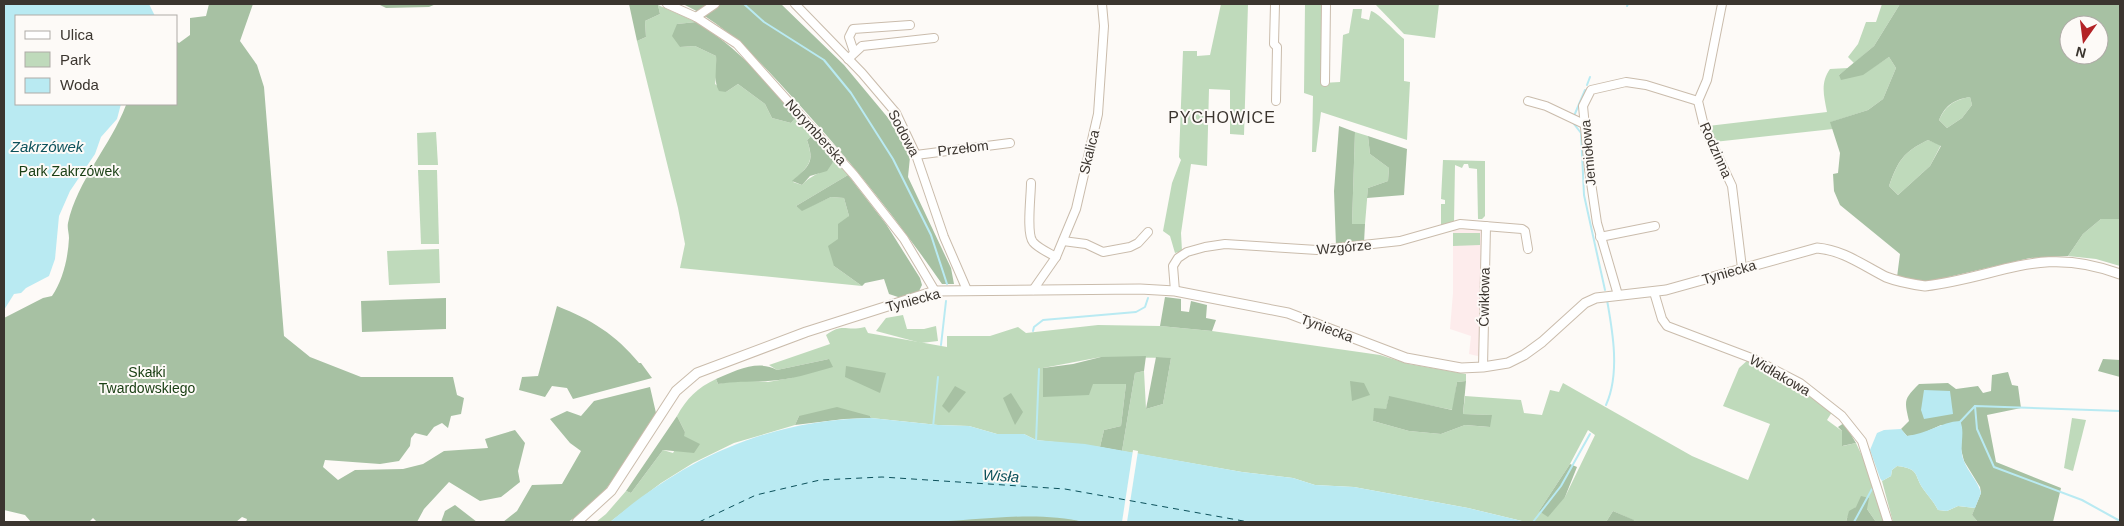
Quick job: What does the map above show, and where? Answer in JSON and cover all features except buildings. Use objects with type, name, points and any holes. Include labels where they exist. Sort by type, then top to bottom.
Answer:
[{"type":"street","name":"Norymberska","points":[[667,4],[696,17],[737,44],[854,175],[904,239],[935,292]]},
{"type":"street","points":[[696,17],[715,4]]},
{"type":"street","name":"Sodowa","points":[[795,4],[896,113],[916,155],[944,237],[967,290]]},
{"type":"street","name":"Skalica","points":[[1033,290],[1056,257],[1076,209],[1098,114],[1104,26],[1102,4]]},
{"type":"street","points":[[1275,4],[1274,44],[1277,47],[1276,102]]},
{"type":"street","points":[[1325,82],[1326,4]]},
{"type":"street","points":[[1698,101],[1706,80],[1722,4]]},
{"type":"street","points":[[854,52],[849,37],[853,29],[910,25]]},
{"type":"street","points":[[848,59],[862,46],[934,38]]},
{"type":"street","name":"Jemiołowa","points":[[1618,295],[1600,237],[1594,209],[1583,106],[1591,90],[1626,82],[1698,101]]},
{"type":"street","points":[[1528,101],[1546,106],[1584,124]]},
{"type":"street","name":"Rodzinna","points":[[1698,101],[1704,126],[1732,186],[1742,268]]},
{"type":"street","name":"Przełom","points":[[916,155],[1010,143]]},
{"type":"street","points":[[1031,183],[1031,212],[1028,223],[1030,239],[1056,257]]},
{"type":"street","name":"Wzgórze","points":[[1174,291],[1173,266],[1178,258],[1187,252],[1205,247],[1234,244],[1317,250],[1400,241],[1443,228],[1474,224],[1522,229],[1525,231],[1528,249]]},
{"type":"street","name":"Ćwikłowa","points":[[1483,367],[1486,226]]},
{"type":"street","points":[[1600,237],[1655,226]]},
{"type":"street","points":[[1062,242],[1086,244],[1104,252],[1130,247],[1138,243],[1148,232]]},
{"type":"street","name":"Tyniecka","points":[[578,522],[611,492],[676,391],[693,376],[808,332],[935,292],[967,290],[1140,289],[1174,291],[1288,313],[1406,358],[1434,364],[1483,367],[1508,363],[1524,355],[1542,342],[1586,303],[1603,296],[1654,292],[1817,248],[1829,249],[1843,254],[1906,284],[1925,286],[2039,261],[2072,261],[2120,274]]},
{"type":"street","name":"Widłakowa","points":[[1654,292],[1662,319],[1667,326],[1754,358],[1800,383],[1850,423],[1862,441],[1888,522]]},
{"type":"shaded area","points":[[1483,229],[1482,357],[1469,354],[1471,336],[1450,329],[1453,293],[1453,230]]},
{"type":"green space","name":"Skałki Twardowskiego","points":[[209,4],[253,4],[240,41],[257,65],[264,87],[284,336],[310,357],[361,377],[453,377],[457,395],[464,398],[461,414],[451,416],[448,428],[442,423],[434,427],[427,436],[415,433],[411,438],[410,446],[399,461],[380,464],[325,460],[323,467],[338,480],[355,470],[403,469],[423,464],[444,451],[488,448],[485,439],[515,430],[525,443],[518,471],[520,482],[501,497],[480,501],[449,482],[424,509],[417,522],[246,522],[247,519],[242,517],[236,522],[97,522],[93,518],[89,522],[31,522],[25,515],[4,510],[4,318],[43,298],[52,296],[62,276],[66,261],[69,238],[68,225],[72,208],[86,178],[120,120],[126,105],[178,105],[178,42],[190,35],[190,18],[206,16]]},
{"type":"green space","points":[[378,4],[436,4],[429,7],[386,8]]},
{"type":"green space","points":[[629,4],[658,5],[660,14],[645,21],[646,37],[637,41]]},
{"type":"green space","points":[[683,4],[781,4],[844,65],[889,119],[910,157],[908,177],[951,268],[954,284],[942,284],[908,236],[853,167],[757,59],[730,34],[700,13]]},
{"type":"green space","points":[[1221,4],[1248,4],[1244,135],[1230,134],[1230,90],[1209,89],[1207,166],[1191,164],[1181,233],[1182,251],[1175,253],[1170,236],[1163,231],[1172,183],[1181,160],[1179,157],[1183,51],[1197,51],[1197,56],[1210,55]]},
{"type":"green space","points":[[1305,4],[1323,4],[1322,83],[1340,82],[1343,35],[1349,33],[1353,9],[1362,9],[1361,18],[1369,20],[1371,11],[1374,12],[1404,39],[1404,81],[1410,82],[1407,140],[1321,112],[1316,152],[1312,152],[1313,96],[1304,93]]},
{"type":"green space","points":[[1375,4],[1439,4],[1435,38],[1404,34]]},
{"type":"green space","points":[[1882,4],[1900,4],[1874,46],[1854,63],[1848,57],[1858,44],[1866,22],[1876,22]]},
{"type":"green space","points":[[1900,4],[2120,4],[2120,219],[2101,219],[2083,234],[2068,256],[2030,258],[1927,282],[1897,277],[1900,254],[1840,205],[1834,191],[1833,174],[1838,173],[1840,153],[1830,122],[1868,110],[1883,99],[1896,68],[1889,57],[1863,75],[1841,80],[1839,75],[1874,46]],"holes":[[[1970,97],[1972,105],[1962,118],[1947,128],[1939,120],[1945,110],[1955,101]],[[1928,140],[1941,146],[1930,166],[1898,195],[1889,186],[1899,164],[1907,153]]]},
{"type":"green space","points":[[658,5],[696,22],[677,24],[680,47],[695,46],[716,56],[717,71],[715,84],[726,92],[738,84],[765,104],[772,118],[791,123],[796,117],[813,135],[807,140],[810,154],[809,164],[793,182],[802,185],[811,177],[827,168],[835,159],[848,175],[796,206],[802,210],[831,197],[844,198],[849,216],[838,239],[834,266],[862,286],[680,268],[685,244],[637,41],[646,37],[645,21],[660,14]]},
{"type":"green space","points":[[696,22],[725,42],[762,77],[796,117],[791,123],[772,118],[765,104],[738,84],[726,92],[719,91],[716,79],[716,56],[695,46],[680,47],[672,36],[677,24]]},
{"type":"green space","points":[[1889,57],[1896,68],[1883,99],[1868,110],[1831,122],[1833,129],[1714,142],[1708,126],[1827,112],[1824,85],[1830,69],[1848,68],[1839,75],[1863,74]]},
{"type":"green space","points":[[1970,97],[1972,105],[1962,118],[1947,128],[1939,120],[1948,107],[1959,100]]},
{"type":"green space","points":[[1339,126],[1355,132],[1352,224],[1365,224],[1364,243],[1336,246],[1334,191]]},
{"type":"green space","points":[[436,132],[438,165],[418,165],[417,133]]},
{"type":"green space","points":[[1355,132],[1368,136],[1370,154],[1389,168],[1388,181],[1368,188],[1365,224],[1352,224]]},
{"type":"green space","points":[[813,135],[835,159],[827,171],[810,176],[802,185],[792,181],[809,164],[810,154],[807,140]]},
{"type":"green space","points":[[1368,136],[1407,149],[1404,195],[1367,198],[1368,188],[1388,181],[1389,168],[1370,154]]},
{"type":"green space","points":[[1928,140],[1941,145],[1930,166],[1898,195],[1889,186],[1895,170],[1907,153]]},
{"type":"green space","points":[[1443,160],[1485,161],[1485,216],[1482,219],[1478,219],[1477,169],[1469,168],[1468,164],[1464,164],[1462,168],[1455,165],[1454,223],[1441,226],[1441,204],[1445,204],[1445,200],[1441,199]]},
{"type":"green space","points":[[418,170],[437,170],[439,244],[421,244]]},
{"type":"green space","points":[[848,175],[886,224],[920,278],[922,285],[919,291],[901,298],[889,294],[884,279],[865,283],[862,286],[834,266],[828,246],[838,239],[838,224],[849,216],[844,198],[831,197],[802,211],[796,206]]},
{"type":"green space","points":[[2101,219],[2120,219],[2120,266],[2096,259],[2068,256],[2083,234]]},
{"type":"green space","points":[[1453,233],[1480,233],[1480,245],[1453,246]]},
{"type":"green space","points":[[439,249],[440,283],[389,285],[387,251]]},
{"type":"green space","points":[[1165,297],[1181,299],[1181,311],[1189,312],[1191,301],[1207,305],[1206,318],[1216,320],[1212,331],[1160,326]]},
{"type":"green space","points":[[446,298],[446,329],[362,332],[361,301]]},
{"type":"green space","points":[[557,306],[592,323],[612,336],[641,363],[652,378],[573,399],[567,388],[552,386],[545,397],[519,390],[522,377],[538,376]]},
{"type":"green space","points":[[903,315],[907,329],[924,329],[936,326],[938,341],[921,343],[876,331],[886,318]]},
{"type":"green space","points":[[1098,325],[1160,326],[1212,331],[1380,355],[1409,364],[1466,374],[1466,381],[1457,382],[1453,410],[1389,397],[1386,410],[1373,421],[1409,431],[1441,434],[1465,425],[1489,427],[1491,415],[1463,414],[1465,396],[1521,400],[1524,413],[1542,415],[1550,390],[1559,392],[1563,383],[1692,456],[1748,480],[1770,424],[1723,406],[1739,368],[1749,359],[1784,379],[1832,412],[1827,420],[1842,431],[1843,446],[1856,443],[1885,522],[1876,522],[1867,509],[1856,507],[1846,522],[1633,522],[1633,520],[1613,511],[1606,522],[1526,522],[1468,508],[1354,487],[1315,485],[1293,478],[1242,472],[1122,451],[1135,373],[1144,371],[1146,409],[1163,404],[1171,358],[1101,357],[1043,368],[1093,384],[1126,384],[1121,426],[1104,430],[1100,447],[1036,440],[1024,434],[997,434],[969,426],[938,425],[871,418],[870,416],[799,416],[795,425],[734,443],[693,463],[661,483],[610,522],[596,522],[606,514],[626,491],[631,493],[663,450],[673,453],[685,432],[677,416],[693,394],[716,379],[718,384],[737,380],[768,382],[791,378],[829,359],[777,370],[769,365],[830,344],[826,335],[841,328],[865,327],[868,333],[947,347],[947,336],[990,336],[1018,327],[1026,333]],"holes":[[[1588,430],[1595,435],[1565,497],[1539,511],[1570,464]]]},
{"type":"green space","points":[[1146,356],[1144,371],[1135,373],[1122,451],[1100,447],[1104,430],[1121,426],[1126,384],[1093,384],[1089,395],[1043,397],[1043,368],[1073,364],[1101,357]]},
{"type":"green space","points":[[1156,357],[1171,358],[1163,404],[1146,409]]},
{"type":"green space","points":[[829,359],[833,367],[801,376],[768,381],[718,384],[716,379],[746,367],[762,366],[777,370]]},
{"type":"green space","points":[[2103,359],[2120,360],[2120,377],[2098,371]]},
{"type":"green space","points":[[846,366],[886,373],[880,393],[845,377]]},
{"type":"green space","points":[[2008,372],[2012,385],[2018,386],[2021,408],[1987,415],[1996,462],[2061,488],[2053,522],[1978,522],[1972,515],[1981,493],[1980,487],[1964,461],[1961,449],[1962,427],[1941,425],[1919,435],[1907,436],[1901,429],[1909,421],[1906,408],[1908,397],[1919,384],[1948,383],[1956,389],[1978,386],[1983,393],[1991,391],[1992,375]]},
{"type":"green space","points":[[1350,381],[1364,383],[1370,395],[1352,401]]},
{"type":"green space","points":[[1466,381],[1463,414],[1492,415],[1490,427],[1465,425],[1441,434],[1409,431],[1373,421],[1374,408],[1386,409],[1389,396],[1452,410],[1457,382]]},
{"type":"green space","points":[[955,386],[966,392],[949,413],[942,406]]},
{"type":"green space","points":[[650,387],[656,413],[603,493],[568,522],[503,522],[517,511],[532,485],[562,484],[581,451],[570,443],[550,419],[567,411],[581,416],[594,401]]},
{"type":"green space","points":[[1011,393],[1023,412],[1015,425],[1003,398]]},
{"type":"green space","points":[[837,407],[870,416],[871,418],[795,425],[799,416]]},
{"type":"green space","points":[[677,416],[685,432],[684,436],[700,444],[694,453],[663,450],[631,493],[626,491]]},
{"type":"green space","points":[[2072,418],[2086,420],[2073,471],[2064,468]]},
{"type":"green space","points":[[1844,423],[1856,443],[1842,446],[1842,431],[1838,427]]},
{"type":"green space","points":[[1570,464],[1577,467],[1565,497],[1548,517],[1539,511]]},
{"type":"green space","points":[[1897,466],[1905,467],[1915,473],[1938,510],[1947,511],[1958,506],[1975,508],[1972,515],[1978,522],[1893,522],[1882,481],[1891,476],[1892,470]]},
{"type":"green space","points":[[1861,496],[1869,498],[1867,509],[1876,522],[1846,522],[1849,511],[1856,507]]},
{"type":"green space","points":[[455,505],[477,522],[441,522],[445,511]]},
{"type":"green space","points":[[1613,511],[1634,520],[1633,522],[1606,522]]},
{"type":"green space","points":[[1013,515],[1058,516],[1086,522],[926,522]]},
{"type":"water","name":"Zakrzówek","points":[[4,4],[149,4],[154,15],[15,15],[15,105],[121,105],[117,119],[101,137],[95,154],[70,191],[59,216],[55,259],[49,276],[26,288],[21,293],[14,294],[4,310]]},
{"type":"water","points":[[1924,390],[1950,391],[1953,414],[1924,419],[1921,410]]},
{"type":"water","name":"Wisła","points":[[871,418],[938,425],[969,426],[997,434],[1024,434],[1036,440],[1085,444],[1242,472],[1293,478],[1315,485],[1354,487],[1468,508],[1526,522],[1086,522],[1025,516],[885,523],[610,522],[639,499],[669,479],[731,446],[798,426],[834,420]]},
{"type":"water","points":[[1960,421],[1962,426],[1962,456],[1981,493],[1975,508],[1958,506],[1947,511],[1938,510],[1913,471],[1905,467],[1897,466],[1892,470],[1891,476],[1882,481],[1870,450],[1877,433],[1884,430],[1901,429],[1907,436],[1921,433],[1946,423]]},
{"type":"pier","points":[[1133,450],[1138,451],[1127,522],[1122,522]]},
{"type":"waterway","points":[[744,4],[764,22],[824,60],[851,93],[893,159],[931,235],[947,284]]},
{"type":"waterway","points":[[1587,85],[1590,77]]},
{"type":"waterway","points":[[1574,116],[1585,90]]},
{"type":"waterway","points":[[1574,124],[1581,133],[1584,195],[1605,290]]},
{"type":"waterway","points":[[1033,331],[1034,327],[1043,320],[1136,312],[1145,307],[1148,298]]},
{"type":"waterway","points":[[1606,405],[1613,380],[1614,367],[1613,340],[1607,300]]},
{"type":"waterway","points":[[941,345],[946,301]]},
{"type":"waterway","points":[[1036,442],[1039,369]]},
{"type":"waterway","points":[[933,427],[938,377]]},
{"type":"waterway","points":[[1975,406],[1977,429],[1994,467],[2082,500],[2120,521]]},
{"type":"waterway","points":[[1958,424],[1975,406],[2120,411]]},
{"type":"waterway","points":[[1533,522],[1561,486],[1590,434]]},
{"type":"waterway","points":[[1854,522],[1872,489]]},
{"type":"ferry route","points":[[699,522],[756,495],[820,480],[882,477],[1065,489],[1249,522]]},
{"type":"district","name":"PYCHOWICE","points":[[1222,117]]},
{"type":"park label","name":"Park Zakrzówek","points":[[69,171]]}]
